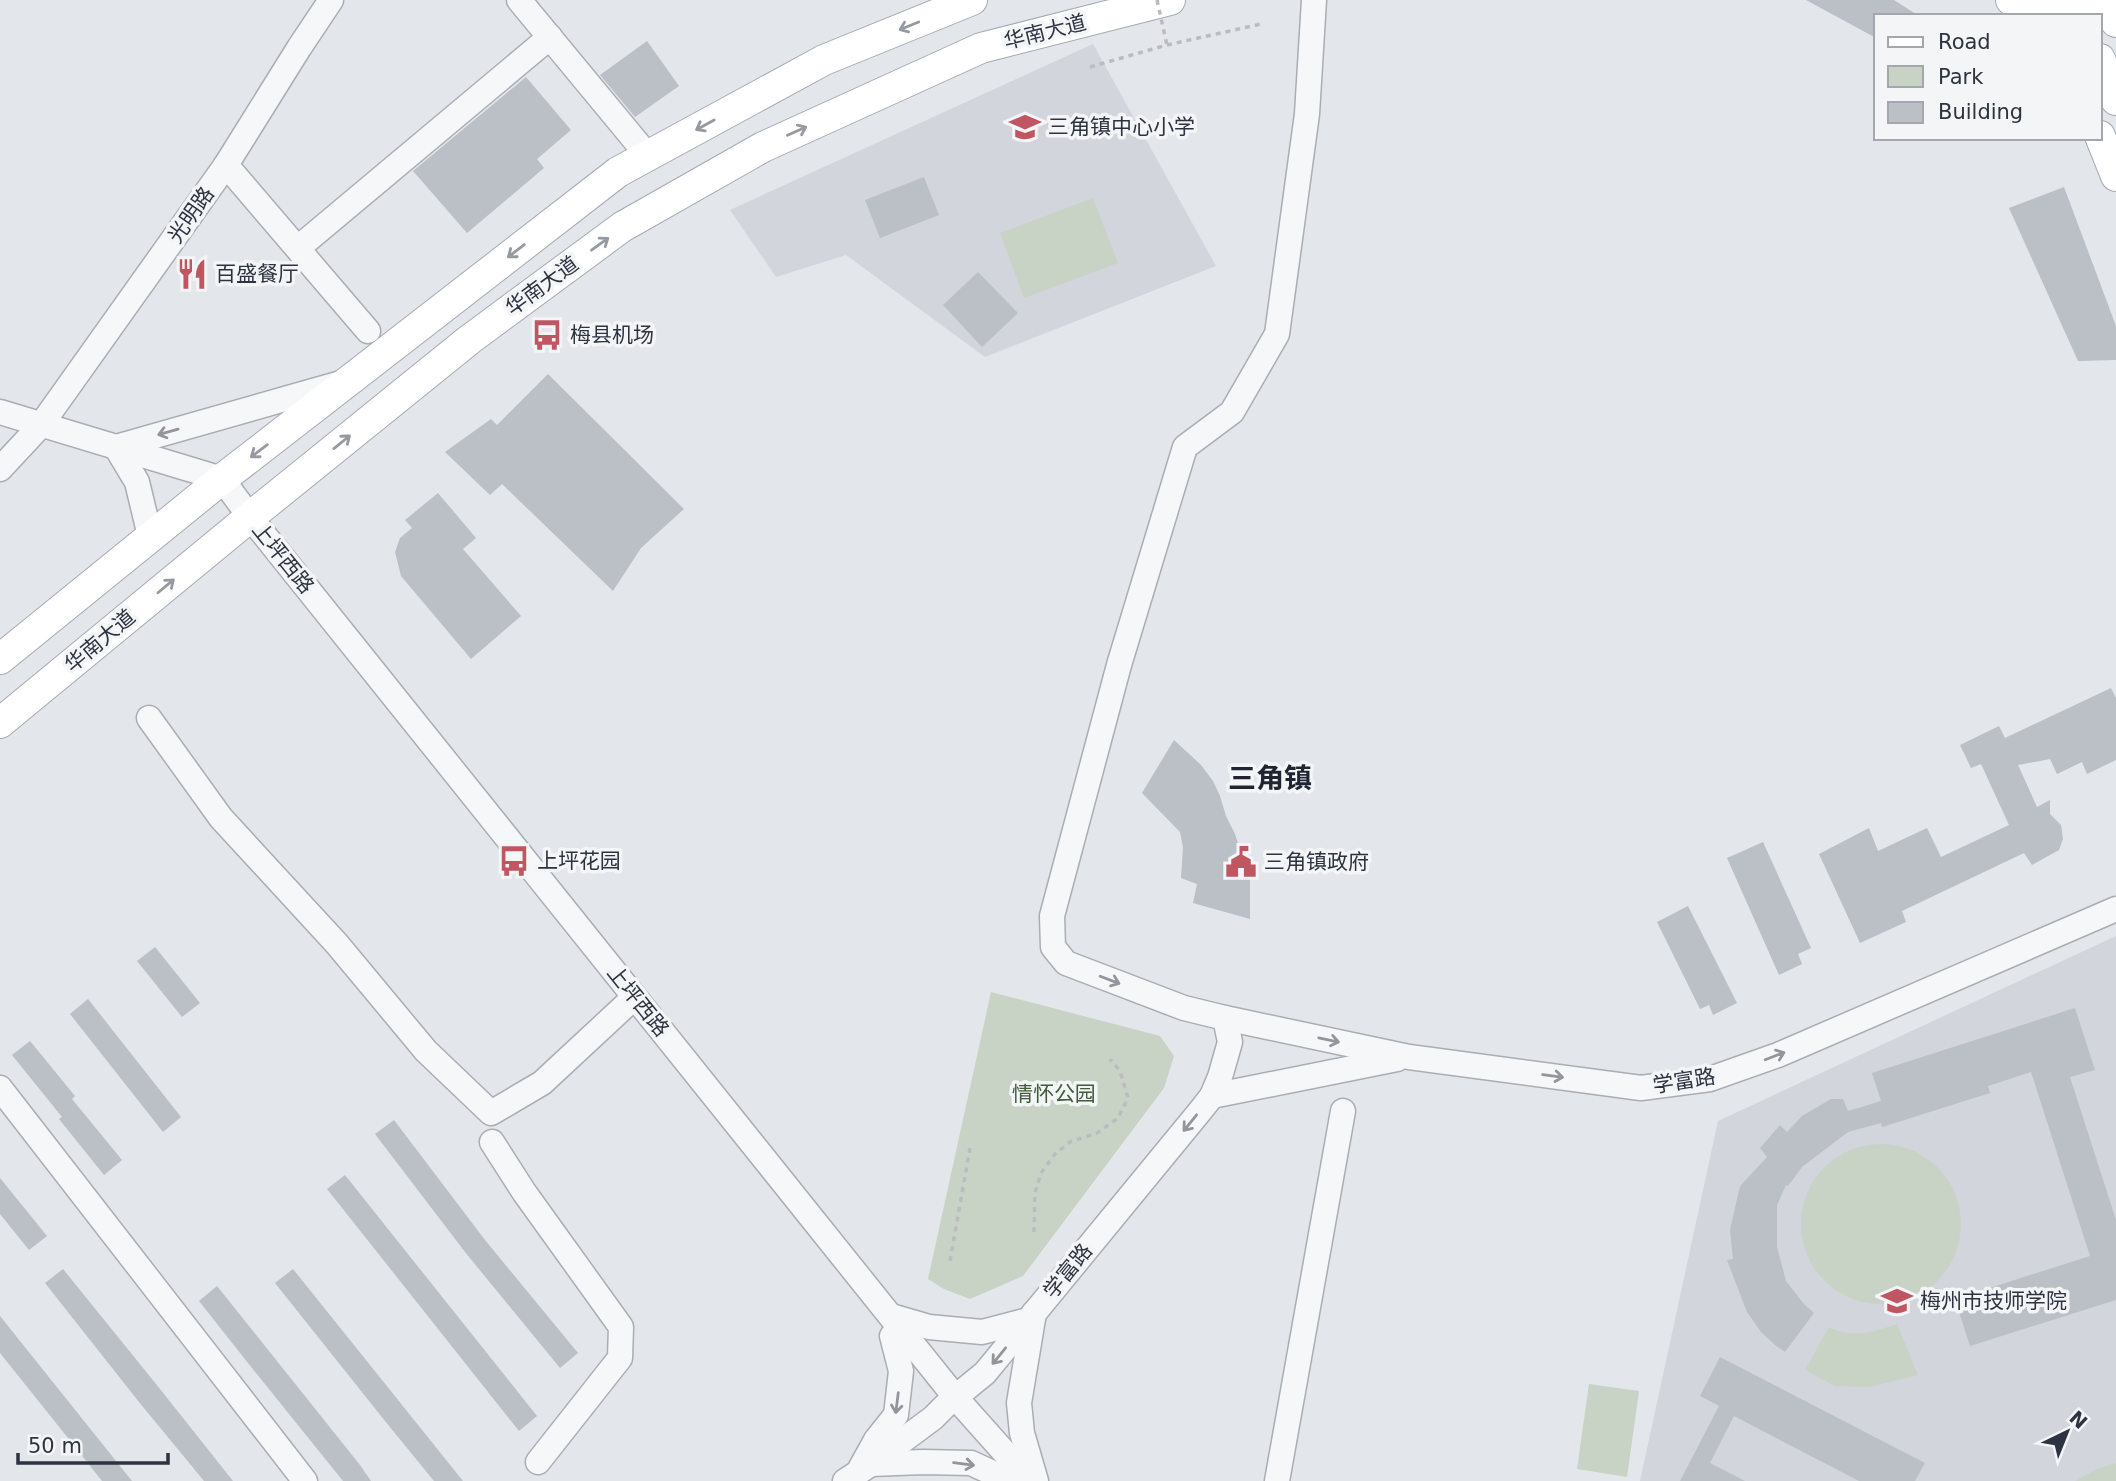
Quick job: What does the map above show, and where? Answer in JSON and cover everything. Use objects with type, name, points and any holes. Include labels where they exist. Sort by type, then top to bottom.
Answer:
[{"type":"main road","name":"华南大道","points":[[0,659],[222,479],[618,172],[824,60],[972,0]]},
{"type":"main road","name":"华南大道","points":[[0,723],[428,372],[622,227],[763,146],[981,48],[1170,0]]},
{"type":"main road","points":[[2011,0],[2028,14]]},
{"type":"main road","points":[[2108,0],[2116,22]]},
{"type":"main road","points":[[2102,64],[2116,100]]},
{"type":"main road","points":[[2102,140],[2116,176]]},
{"type":"main road","points":[[404,339],[428,372]]},
{"type":"street","name":"光明路","points":[[0,469],[41,425],[226,165],[331,0]]},
{"type":"street","points":[[519,0],[648,156]]},
{"type":"street","name":"学富路","points":[[1314,0],[1307,114],[1277,334],[1232,412],[1185,447],[1119,665],[1052,916],[1053,947],[1066,963],[1184,1008],[1225,1018],[1409,1057],[1641,1088],[1710,1079],[1778,1055],[2116,908]]},
{"type":"street","points":[[298,248],[550,37]]},
{"type":"street","points":[[226,165],[368,331]]},
{"type":"street","points":[[116,447],[351,380]]},
{"type":"street","points":[[0,412],[222,479],[245,521]]},
{"type":"street","points":[[116,447],[137,482],[150,536]]},
{"type":"street","name":"上坪西路","points":[[245,521],[627,1004],[892,1326]]},
{"type":"street","name":"上坪西路","points":[[245,521],[892,1326],[1012,1481]]},
{"type":"street","points":[[149,718],[221,818],[337,944],[426,1051],[491,1113],[542,1083],[627,1004]]},
{"type":"street","name":"学富路","points":[[860,1475],[933,1418],[955,1405],[985,1373],[1212,1096],[1230,1042],[1225,1018]]},
{"type":"street","points":[[1212,1096],[1409,1057]]},
{"type":"street","points":[[0,1088],[305,1481]]},
{"type":"street","points":[[1277,1481],[1343,1111]]},
{"type":"street","points":[[492,1142],[524,1192],[621,1327],[620,1358],[538,1462]]},
{"type":"street","points":[[860,1475],[876,1440],[896,1415],[901,1371],[892,1326],[982,1332],[1031,1317],[1019,1403],[1023,1433],[1035,1481]]},
{"type":"street","name":"上坪西路","points":[[955,1405],[1030,1481]]},
{"type":"street","points":[[860,1475],[923,1462],[971,1463],[1012,1481]]},
{"type":"path","points":[[1157,0],[1167,45]]},
{"type":"path","points":[[1090,67],[1167,45],[1261,24]]},
{"type":"path","points":[[1034,1232],[1035,1194],[1041,1173],[1055,1154],[1070,1142],[1097,1133],[1118,1118],[1128,1098],[1121,1071],[1110,1059]]},
{"type":"path","points":[[950,1261],[970,1148]]},
{"type":"shaded area","name":"三角镇中心小学","points":[[1093,44],[1216,266],[985,357],[846,255],[776,277],[730,210]]},
{"type":"shaded area","name":"梅州市技师学院","points":[[2116,936],[2116,1481],[1640,1481],[1718,1121]]},
{"type":"green space","points":[[1093,198],[1118,263],[1024,298],[1000,233]]},
{"type":"green space","name":"情怀公园","points":[[991,992],[1160,1036],[1174,1056],[1164,1088],[1023,1276],[970,1299],[944,1289],[928,1279]]},
{"type":"green space","points":[[1881,1144],[1912,1150],[1938,1167],[1955,1193],[1961,1224],[1955,1255],[1938,1281],[1912,1298],[1881,1304],[1850,1298],[1824,1281],[1807,1255],[1801,1224],[1807,1193],[1824,1167],[1850,1150]]},
{"type":"green space","points":[[1897,1324],[1918,1375],[1870,1387],[1835,1386],[1805,1370],[1829,1327],[1855,1333],[1871,1332]]},
{"type":"green space","points":[[1589,1384],[1639,1391],[1627,1477],[1577,1469]]},
{"type":"green space","points":[[2116,1463],[2116,1481],[2075,1481],[2097,1469]]},
{"type":"building","points":[[1806,0],[1894,0],[1916,14],[1874,14],[1874,37]]},
{"type":"building","points":[[647,41],[679,86],[635,117],[600,75]]},
{"type":"building","points":[[526,77],[571,130],[537,159],[544,168],[467,233],[413,171]]},
{"type":"building","points":[[924,177],[939,215],[880,238],[865,200]]},
{"type":"building","points":[[2064,187],[2116,326],[2116,360],[2078,361],[2009,208]]},
{"type":"building","points":[[978,272],[1018,313],[982,347],[943,305]]},
{"type":"building","points":[[548,374],[684,509],[641,548],[613,591],[502,484],[490,495],[445,452],[491,419],[497,425]]},
{"type":"building","points":[[438,493],[476,538],[463,549],[521,616],[471,659],[401,576],[395,552],[400,538],[412,528],[405,520]]},
{"type":"building","points":[[2111,688],[2116,698],[2116,760],[2087,774],[2082,762],[2057,774],[2050,759],[2018,765],[2037,807],[2050,800],[2050,814],[2061,825],[2063,839],[2059,850],[2032,865],[2024,853],[1902,911],[1906,922],[1860,943],[1819,854],[1869,828],[1878,851],[1927,828],[1941,857],[2009,825],[1981,764],[1971,768],[1960,745],[1999,726],[2005,738]]},
{"type":"building","points":[[1174,740],[1201,765],[1220,796],[1250,881],[1250,919],[1193,903],[1197,884],[1181,878],[1183,847],[1180,832],[1142,793]]},
{"type":"building","points":[[1763,842],[1811,948],[1798,954],[1802,964],[1779,975],[1727,858]]},
{"type":"building","points":[[1688,906],[1737,1003],[1713,1015],[1709,1005],[1700,1009],[1657,922]]},
{"type":"building","points":[[155,947],[200,1003],[182,1017],[137,961]]},
{"type":"building","points":[[88,999],[181,1117],[163,1132],[70,1014]]},
{"type":"building","points":[[2075,1008],[2095,1070],[2070,1077],[2116,1220],[2116,1300],[1970,1346],[1959,1312],[1978,1307],[1974,1293],[2090,1256],[2031,1072],[1988,1086],[1990,1093],[1882,1127],[1881,1123],[1848,1132],[1802,1167],[1788,1186],[1786,1185],[1777,1205],[1777,1247],[1786,1281],[1814,1313],[1785,1352],[1761,1332],[1747,1312],[1727,1260],[1733,1259],[1730,1230],[1739,1190],[1767,1157],[1760,1148],[1780,1125],[1787,1132],[1802,1116],[1831,1099],[1843,1099],[1848,1111],[1881,1101],[1872,1073]]},
{"type":"building","points":[[30,1041],[75,1096],[72,1099],[122,1160],[104,1175],[12,1055]]},
{"type":"building","points":[[394,1120],[485,1240],[578,1353],[560,1368],[465,1252],[375,1134]]},
{"type":"building","points":[[345,1175],[537,1416],[519,1431],[327,1189]]},
{"type":"building","points":[[0,1178],[47,1236],[29,1250],[0,1214]]},
{"type":"building","points":[[63,1269],[233,1481],[204,1481],[139,1402],[45,1283]]},
{"type":"building","points":[[293,1269],[463,1481],[434,1481],[385,1421],[275,1283]]},
{"type":"building","points":[[217,1286],[371,1481],[343,1481],[199,1301]]},
{"type":"building","points":[[0,1316],[132,1481],[102,1481],[0,1353]]},
{"type":"building","points":[[1720,1357],[1925,1463],[1915,1481],[1859,1481],[1734,1416],[1710,1463],[1745,1481],[1680,1481],[1719,1406],[1700,1396]]},
{"type":"place","name":"三角镇中心小学","points":[[1025,127]]},
{"type":"place","name":"百盛餐厅","points":[[192,274]]},
{"type":"place","name":"梅县机场","points":[[547,335]]},
{"type":"place","name":"上坪花园","points":[[514,861]]},
{"type":"place","name":"三角镇政府","points":[[1241,862]]},
{"type":"place","name":"梅州市技师学院","points":[[1897,1301]]},
{"type":"district","name":"三角镇","points":[[1270,778]]}]
